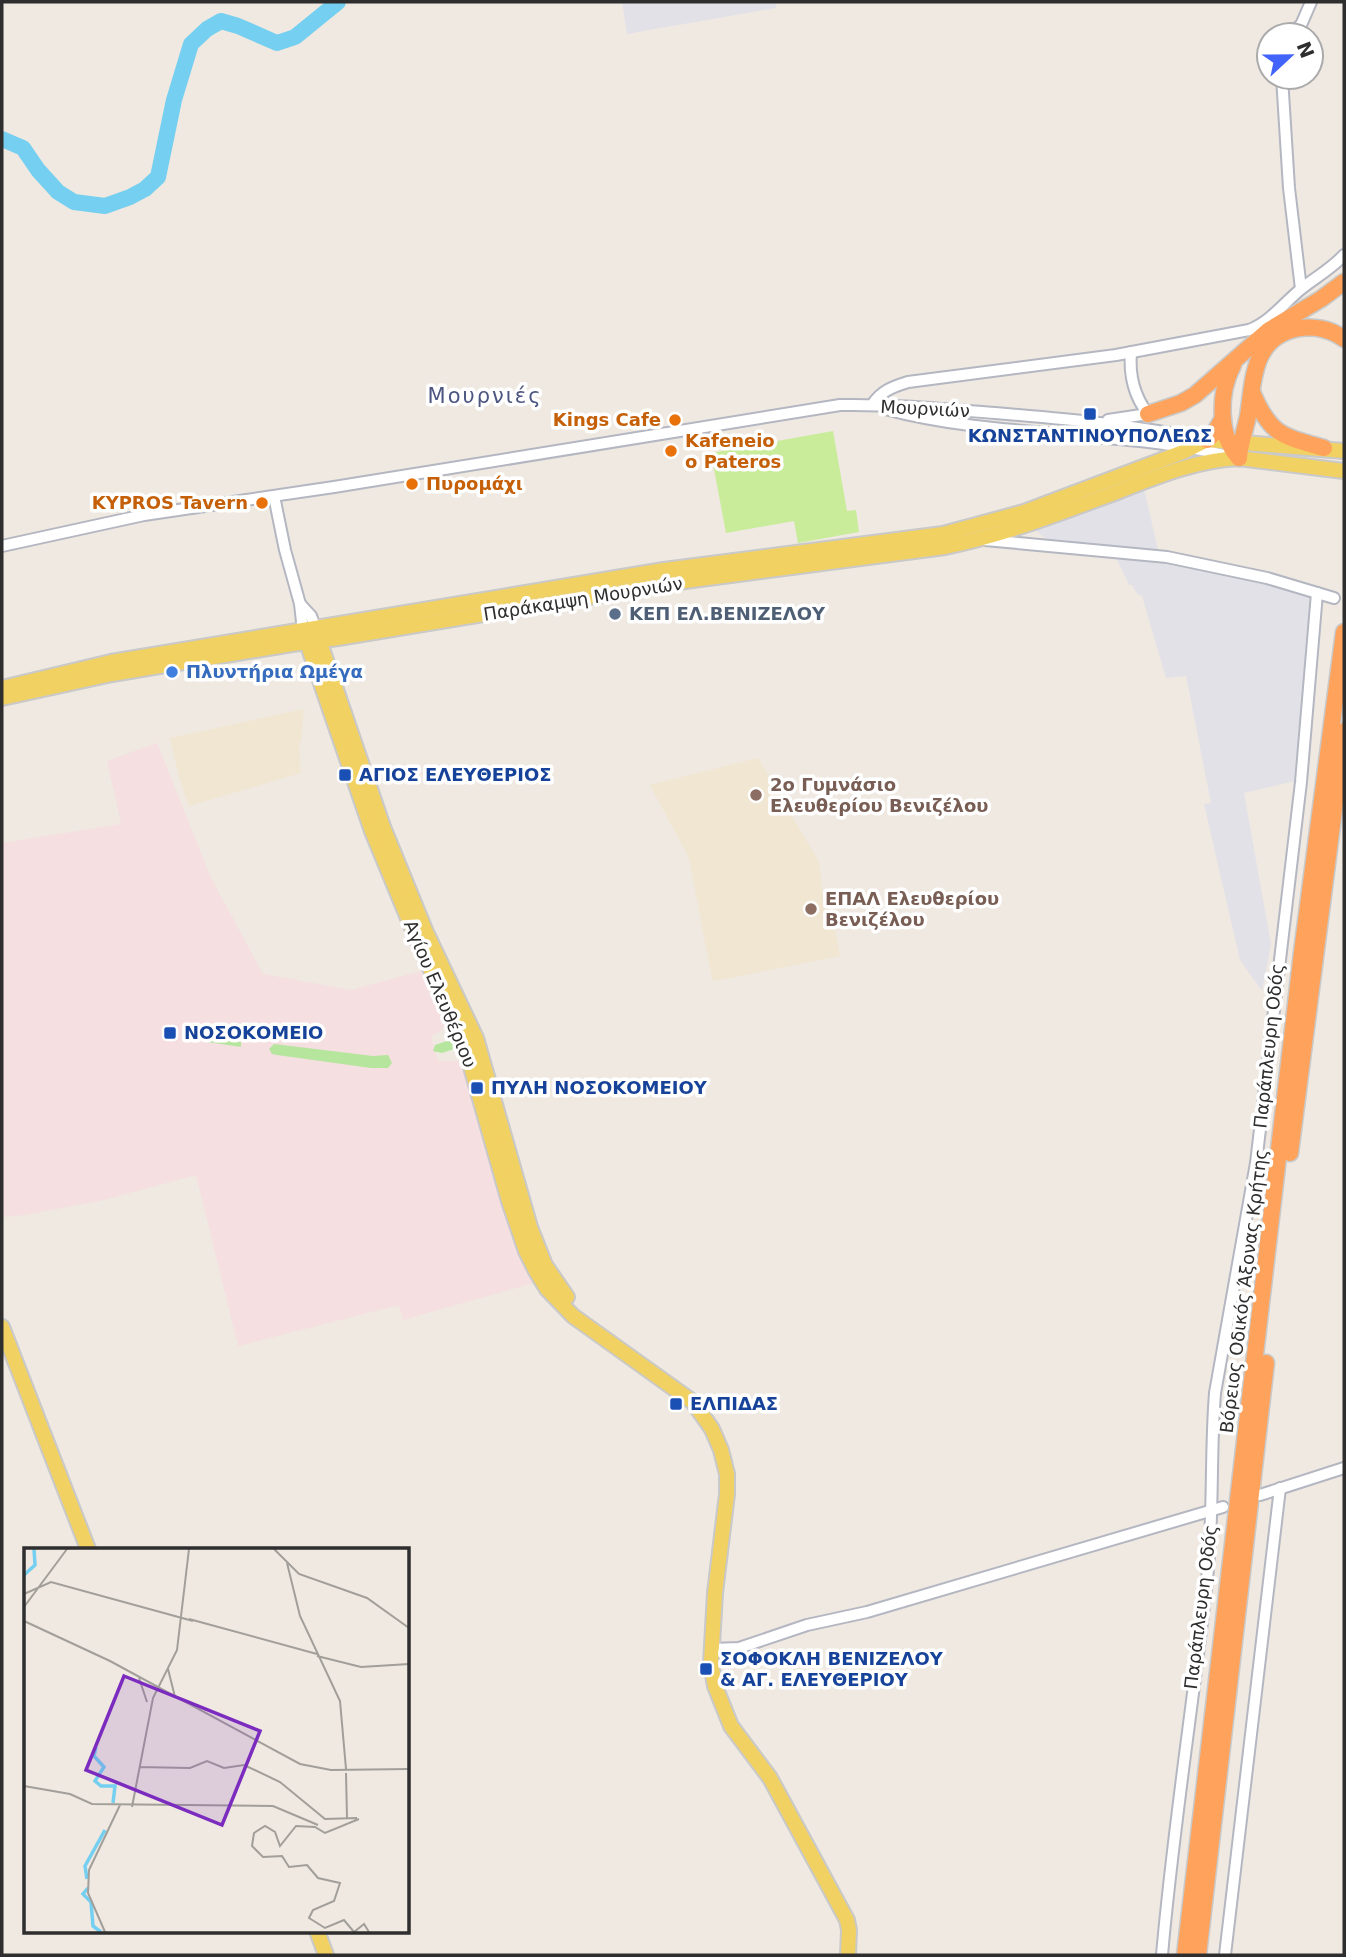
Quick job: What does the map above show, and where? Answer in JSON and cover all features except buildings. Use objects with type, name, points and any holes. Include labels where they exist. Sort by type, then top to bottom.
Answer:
[{"type":"highway","points":[[1148,414],[1181,403],[1195,395],[1269,330],[1344,282]]},
{"type":"highway","points":[[1236,448],[1260,356],[1271,343],[1280,336],[1309,326],[1328,329],[1344,339]]},
{"type":"highway","points":[[1201,444],[1215,432],[1223,418],[1227,382],[1236,359]]},
{"type":"highway","points":[[1252,392],[1264,416],[1278,433],[1324,448]]},
{"type":"highway","points":[[1223,418],[1236,448]]},
{"type":"highway","name":"Βόρειος Οδικός Άξονας Κρήτης","points":[[1185,1955],[1302,952],[1344,632]]},
{"type":"highway","name":"Βόρειος Οδικός Άξονας Κρήτης","points":[[1198,1955],[1303,1047],[1344,732]]},
{"type":"main road","name":"Μουρνιών","points":[[1201,444],[1236,448],[1324,448],[1344,451]]},
{"type":"main road","name":"Παράκαμψη Μουρνιών","points":[[2,688],[111,662],[980,540],[1201,444]]},
{"type":"main road","points":[[1236,448],[1344,471]]},
{"type":"main road","name":"Παράκαμψη Μουρνιών","points":[[337,632],[664,570],[943,534],[1026,518],[1171,472],[1223,459],[1236,448]]},
{"type":"main road","points":[[311,632],[337,632],[325,662]]},
{"type":"main road","name":"Παράκαμψη Μουρνιών","points":[[2,698],[311,632]]},
{"type":"main road","name":"Αγίου Ελευθέριου","points":[[311,632],[325,662],[383,827],[425,930],[476,1038],[515,1180],[537,1246],[555,1283],[602,1338]]},
{"type":"main road","name":"Αγίου Ελευθέριου","points":[[311,632],[372,831],[415,935],[464,1042],[509,1202],[526,1251],[548,1289],[573,1316],[693,1402],[712,1429],[721,1450],[727,1474],[727,1494],[715,1593],[711,1663],[715,1686],[731,1726],[770,1778],[847,1920],[848,1955]]},
{"type":"main road","points":[[2,1327],[88,1548]]},
{"type":"main road","points":[[317,1932],[326,1955]]},
{"type":"street","points":[[1303,21],[1311,2]]},
{"type":"street","points":[[1283,91],[1289,188],[1301,289]]},
{"type":"street","points":[[2,546],[144,515],[825,407],[872,405],[878,396],[890,388],[908,382],[1131,352],[1249,330],[1263,324],[1344,255]]},
{"type":"street","points":[[1096,422],[1148,414],[1141,405],[1132,379],[1131,352]]},
{"type":"street","name":"Μουρνιών","points":[[872,405],[910,405],[1096,422],[1201,444]]},
{"type":"street","name":"Μουρνιών","points":[[872,405],[909,415],[988,426],[1201,444]]},
{"type":"street","points":[[274,496],[285,550],[311,632]]},
{"type":"street","points":[[1026,518],[1035,544]]},
{"type":"street","points":[[980,540],[1181,559],[1267,578],[1334,598]]},
{"type":"street","name":"Παράπλευρη Οδός","points":[[1162,1955],[1172,1852],[1218,1509],[1212,1437],[1215,1392],[1256,1163],[1301,782],[1317,593]]},
{"type":"street","points":[[300,604],[311,632]]},
{"type":"street","points":[[1260,1495],[1344,1468]]},
{"type":"street","points":[[1225,1955],[1280,1488]]},
{"type":"street","points":[[712,1649],[739,1648],[807,1625],[867,1612],[1218,1509]]},
{"type":"shaded area","points":[[622,2],[776,2],[776,8],[627,34]]},
{"type":"shaded area","points":[[1143,484],[1160,559],[1272,582],[1311,597],[1295,781],[1244,793],[1271,944],[1262,991],[1240,960],[1204,804],[1211,803],[1186,676],[1166,678],[1142,596],[1129,585],[1111,547],[1046,539],[1036,528]]},
{"type":"shaded area","points":[[304,709],[299,744],[301,773],[189,806],[170,738]]},
{"type":"shaded area","points":[[157,743],[211,878],[263,974],[351,990],[428,969],[446,1022],[442,1030],[431,1037],[438,1061],[462,1061],[468,1069],[534,1283],[403,1320],[399,1305],[238,1346],[196,1175],[104,1200],[2,1217],[2,843],[121,824],[107,761]]},
{"type":"shaded area","points":[[758,758],[819,862],[823,898],[829,897],[840,956],[715,981],[712,979],[689,858],[650,785]]},
{"type":"green space","points":[[833,431],[847,511],[856,510],[859,532],[798,543],[794,521],[726,533],[711,453]]},
{"type":"green space","points":[[189,1034],[241,1042],[241,1047],[188,1039]]},
{"type":"green space","points":[[450,1040],[458,1043],[457,1048],[442,1053],[433,1051],[435,1045]]},
{"type":"green space","points":[[274,1044],[373,1056],[388,1055],[392,1063],[388,1068],[371,1068],[277,1055],[272,1054],[269,1049]]},
{"type":"waterway","points":[[2,139],[23,148],[58,192],[74,202],[105,206],[130,197],[145,189],[158,177],[174,100],[191,44],[207,29],[221,21],[277,43],[295,37],[338,2]]},
{"type":"place","name":"ΚΩΝΣΤΑΝΤΙΝΟΥΠΟΛΕΩΣ","points":[[1090,414]]},
{"type":"place","name":"Kings Cafe","points":[[675,420]]},
{"type":"place","name":"Kafeneio o Pateros","points":[[671,451]]},
{"type":"place","name":"Πυρομάχι","points":[[412,484]]},
{"type":"place","name":"KYPROS Tavern","points":[[262,503]]},
{"type":"place","name":"ΚΕΠ ΕΛ.ΒΕΝΙΖΕΛΟΥ","points":[[615,614]]},
{"type":"place","name":"Πλυντήρια Ωμέγα","points":[[172,672]]},
{"type":"place","name":"ΑΓΙΟΣ ΕΛΕΥΘΕΡΙΟΣ","points":[[345,775]]},
{"type":"place","name":"2ο Γυμνάσιο Ελευθερίου Βενιζέλου","points":[[756,795]]},
{"type":"place","name":"ΕΠΑΛ Ελευθερίου Βενιζέλου","points":[[811,909]]},
{"type":"place","name":"ΝΟΣΟΚΟΜΕΙΟ","points":[[170,1033]]},
{"type":"place","name":"ΠΥΛΗ ΝΟΣΟΚΟΜΕΙΟΥ","points":[[477,1088]]},
{"type":"place","name":"ΕΛΠΙΔΑΣ","points":[[676,1404]]},
{"type":"place","name":"ΣΟΦΟΚΛΗ ΒΕΝΙΖΕΛΟΥ & ΑΓ. ΕΛΕΥΘΕΡΙΟΥ","points":[[706,1669]]},
{"type":"district","name":"Μουρνιές","points":[[485,396]]}]
